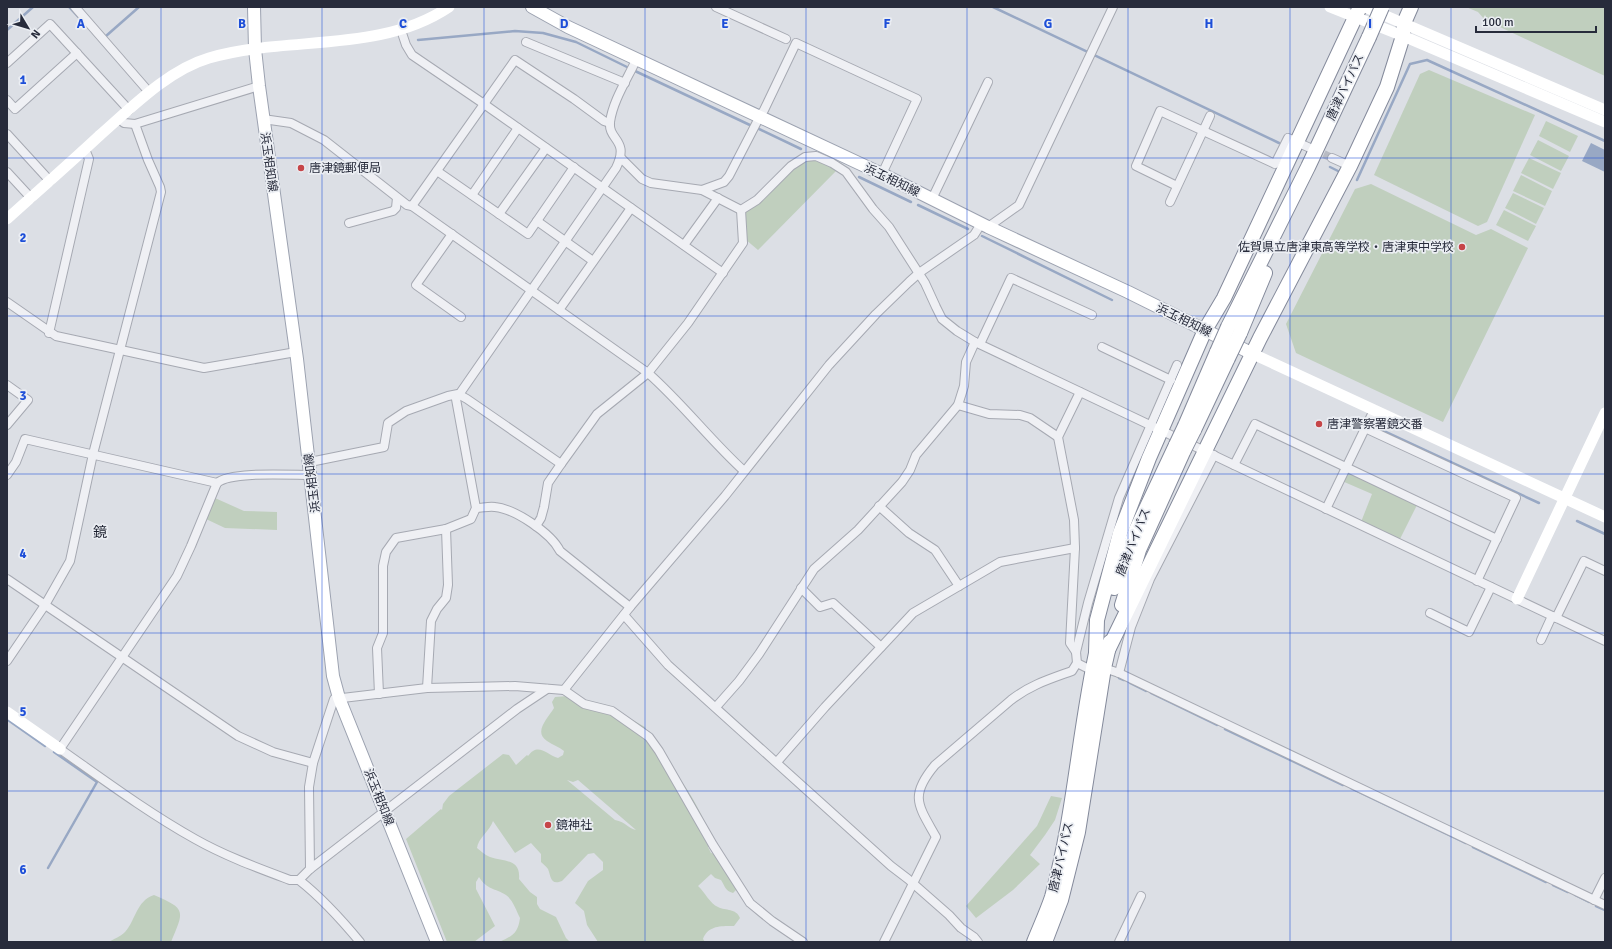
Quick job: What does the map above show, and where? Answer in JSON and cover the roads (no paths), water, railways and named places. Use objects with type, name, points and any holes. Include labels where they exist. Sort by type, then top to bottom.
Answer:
[{"type":"highway","name":"唐津バイパス","points":[[1034,942],[1052,898],[1068,831],[1102,652],[1105,615],[1124,560],[1136,530],[1180,448],[1382,7]]},
{"type":"highway","points":[[1102,652],[1209,453],[1253,354],[1350,166],[1387,87],[1411,7]]},
{"type":"highway","points":[[1102,652],[1097,620],[1120,533],[1156,427],[1205,330],[1224,298],[1296,141],[1360,11]]},
{"type":"highway","name":"唐津バイパス","points":[[1045,942],[1061,900],[1078,832],[1098,669]]},
{"type":"main road","name":"浜玉相知線","points":[[254,7],[255,49],[259,86],[310,462],[333,676],[339,698],[437,942]]},
{"type":"main road","name":"浜玉相知線","points":[[532,7],[568,27],[882,174],[984,225],[1128,292],[1253,354]]},
{"type":"street","points":[[75,7],[150,92]]},
{"type":"street","points":[[7,219],[150,92],[187,67],[208,58],[255,49],[361,38],[401,30],[424,22],[450,7]]},
{"type":"street","points":[[716,7],[786,39]]},
{"type":"street","points":[[564,690],[630,606],[725,496],[829,365],[876,314],[919,273],[974,235],[984,225],[1019,205],[1113,7]]},
{"type":"street","points":[[1330,7],[1360,11],[1605,122]]},
{"type":"street","points":[[7,63],[50,24],[129,110]]},
{"type":"street","points":[[401,30],[406,45],[412,55],[574,167],[723,273]]},
{"type":"street","points":[[1404,30],[1605,110]]},
{"type":"street","points":[[526,42],[625,83]]},
{"type":"street","points":[[702,190],[724,182],[730,176],[796,43],[917,100],[882,174]]},
{"type":"street","points":[[7,100],[15,108],[77,53]]},
{"type":"street","points":[[379,694],[378,648],[383,633],[384,566],[386,552],[396,538],[446,530],[472,519],[476,508],[456,399],[458,394],[616,168],[621,158],[622,149],[611,129],[610,123],[616,101],[637,58]]},
{"type":"street","points":[[412,206],[515,60],[604,121],[610,123]]},
{"type":"street","points":[[932,199],[988,82]]},
{"type":"street","points":[[119,119],[124,123],[135,124],[259,86]]},
{"type":"street","points":[[1177,186],[1136,166],[1160,110],[1275,164],[1288,138],[1310,148]]},
{"type":"street","points":[[1170,202],[1210,116]]},
{"type":"street","points":[[263,119],[291,124],[324,140],[407,205],[412,206],[648,373],[671,394],[723,452],[744,471]]},
{"type":"street","points":[[7,661],[45,605],[70,562],[94,454],[161,192],[135,124]]},
{"type":"street","points":[[472,195],[518,128]]},
{"type":"street","points":[[7,134],[50,180]]},
{"type":"street","points":[[500,214],[546,148]]},
{"type":"street","points":[[49,333],[89,159],[85,149]]},
{"type":"street","points":[[741,210],[757,200],[791,166],[805,157],[816,156],[832,163],[846,172],[873,209],[889,227],[925,282],[942,319],[977,343],[1605,641]]},
{"type":"street","points":[[621,158],[642,179],[651,183],[702,190],[741,210]]},
{"type":"street","points":[[1332,158],[1350,166]]},
{"type":"street","points":[[437,171],[528,234],[574,167]]},
{"type":"street","points":[[7,172],[31,198]]},
{"type":"street","points":[[349,223],[393,211],[396,208],[398,198]]},
{"type":"street","points":[[684,245],[718,198]]},
{"type":"street","points":[[559,310],[631,208]]},
{"type":"street","points":[[536,526],[541,518],[548,483],[597,414],[648,373],[688,323],[743,243],[741,210]]},
{"type":"street","points":[[537,221],[593,261]]},
{"type":"street","points":[[452,234],[416,285],[461,317]]},
{"type":"street","points":[[716,707],[739,681],[759,654],[814,569],[858,530],[902,482],[910,470],[916,455],[958,404],[964,386],[966,362],[1011,278],[1092,315]]},
{"type":"street","points":[[7,302],[49,333],[56,336],[204,368],[296,352]]},
{"type":"street","points":[[1102,347],[1171,380]]},
{"type":"street","points":[[1253,354],[1605,517]]},
{"type":"street","points":[[884,942],[936,837],[920,808],[918,795],[921,783],[926,775],[935,765],[1015,696],[1038,683],[1072,671],[1077,663],[1076,652],[1088,603],[1119,498],[1156,427],[1177,364]]},
{"type":"street","points":[[7,385],[28,400],[7,425]]},
{"type":"street","points":[[1076,652],[1070,643],[1075,548],[1074,520],[1058,437],[1080,392]]},
{"type":"street","points":[[310,462],[384,447],[388,423],[406,411],[448,396],[458,394],[561,464]]},
{"type":"street","points":[[958,404],[989,414],[1020,415],[1030,418],[1058,437]]},
{"type":"street","points":[[1326,509],[1374,410]]},
{"type":"street","points":[[1517,599],[1565,498],[1601,433],[1605,413]]},
{"type":"street","points":[[1234,465],[1255,424],[1497,539]]},
{"type":"street","points":[[1365,428],[1516,498],[1477,580]]},
{"type":"street","points":[[7,475],[16,462],[25,439],[217,483]]},
{"type":"street","points":[[1119,673],[1131,627],[1150,579],[1209,453]]},
{"type":"street","points":[[60,749],[176,576],[191,546],[217,483],[221,479],[235,476],[311,475]]},
{"type":"street","points":[[880,506],[909,533],[935,550],[959,586]]},
{"type":"street","points":[[476,508],[496,507],[512,512],[536,526],[556,545],[560,551],[630,606]]},
{"type":"street","points":[[427,688],[431,621],[437,609],[446,598],[448,585],[446,530]]},
{"type":"street","points":[[777,762],[825,707],[913,612],[1000,562],[1075,548]]},
{"type":"street","points":[[1540,640],[1584,561],[1605,571]]},
{"type":"street","points":[[7,579],[238,736],[273,752],[313,764]]},
{"type":"street","points":[[1430,613],[1469,632],[1491,587]]},
{"type":"street","points":[[801,588],[820,607],[833,603],[881,647]]},
{"type":"street","points":[[624,615],[668,665],[891,866],[949,914],[961,928],[974,937],[978,942]]},
{"type":"street","points":[[1077,663],[1119,673],[1605,905]]},
{"type":"street","points":[[310,869],[309,787],[313,764],[332,701],[334,699],[427,688],[516,686],[564,690],[584,704],[612,711],[649,737],[659,751],[713,845],[750,903],[772,921],[803,942]]},
{"type":"street","points":[[299,880],[310,869],[517,709],[546,689]]},
{"type":"street","points":[[7,712],[145,809],[196,840],[244,862],[290,880],[299,880],[326,904],[360,942]]},
{"type":"street","points":[[1594,900],[1605,878]]},
{"type":"street","points":[[1119,942],[1141,896]]},
{"type":"water","points":[[1591,143],[1605,150],[1605,172],[1582,161]]},
{"type":"waterway","points":[[7,30],[33,7]]},
{"type":"waterway","points":[[69,7],[84,23]]},
{"type":"waterway","points":[[106,36],[139,7]]},
{"type":"waterway","points":[[993,7],[1279,143]]},
{"type":"waterway","points":[[418,40],[515,31],[543,33],[576,42],[629,68]]},
{"type":"waterway","points":[[1357,180],[1410,64],[1427,60],[1605,141]]},
{"type":"waterway","points":[[635,71],[752,126]]},
{"type":"waterway","points":[[757,128],[801,149]]},
{"type":"waterway","points":[[1330,167],[1338,171]]},
{"type":"waterway","points":[[859,177],[911,202]]},
{"type":"waterway","points":[[918,205],[968,229]]},
{"type":"waterway","points":[[982,236],[1112,300]]},
{"type":"waterway","points":[[1375,427],[1539,503]]},
{"type":"waterway","points":[[1577,521],[1605,534]]},
{"type":"waterway","points":[[1119,678],[1124,680]]},
{"type":"waterway","points":[[1130,683],[1146,691]]},
{"type":"waterway","points":[[1151,693],[1217,725]]},
{"type":"waterway","points":[[8,720],[45,746]]},
{"type":"waterway","points":[[1225,729],[1343,785]]},
{"type":"waterway","points":[[48,868],[97,782],[54,752]]},
{"type":"waterway","points":[[1351,788],[1466,843]]},
{"type":"waterway","points":[[1473,847],[1546,882]]},
{"type":"waterway","points":[[1553,885],[1568,892]]},
{"type":"waterway","points":[[1575,895],[1589,902]]},
{"type":"waterway","points":[[1596,906],[1605,910]]},
{"type":"tunnel","points":[[1313,149],[1332,158]]},
{"type":"place","name":"唐津鏡郵便局","points":[[301,168]]},
{"type":"place","name":"佐賀県立唐津東高等学校・唐津東中学校","points":[[1462,247]]},
{"type":"place","name":"唐津警察署鏡交番","points":[[1319,424]]},
{"type":"place","name":"鏡神社","points":[[548,825]]},
{"type":"district","name":"鏡","points":[[100,532]]}]
